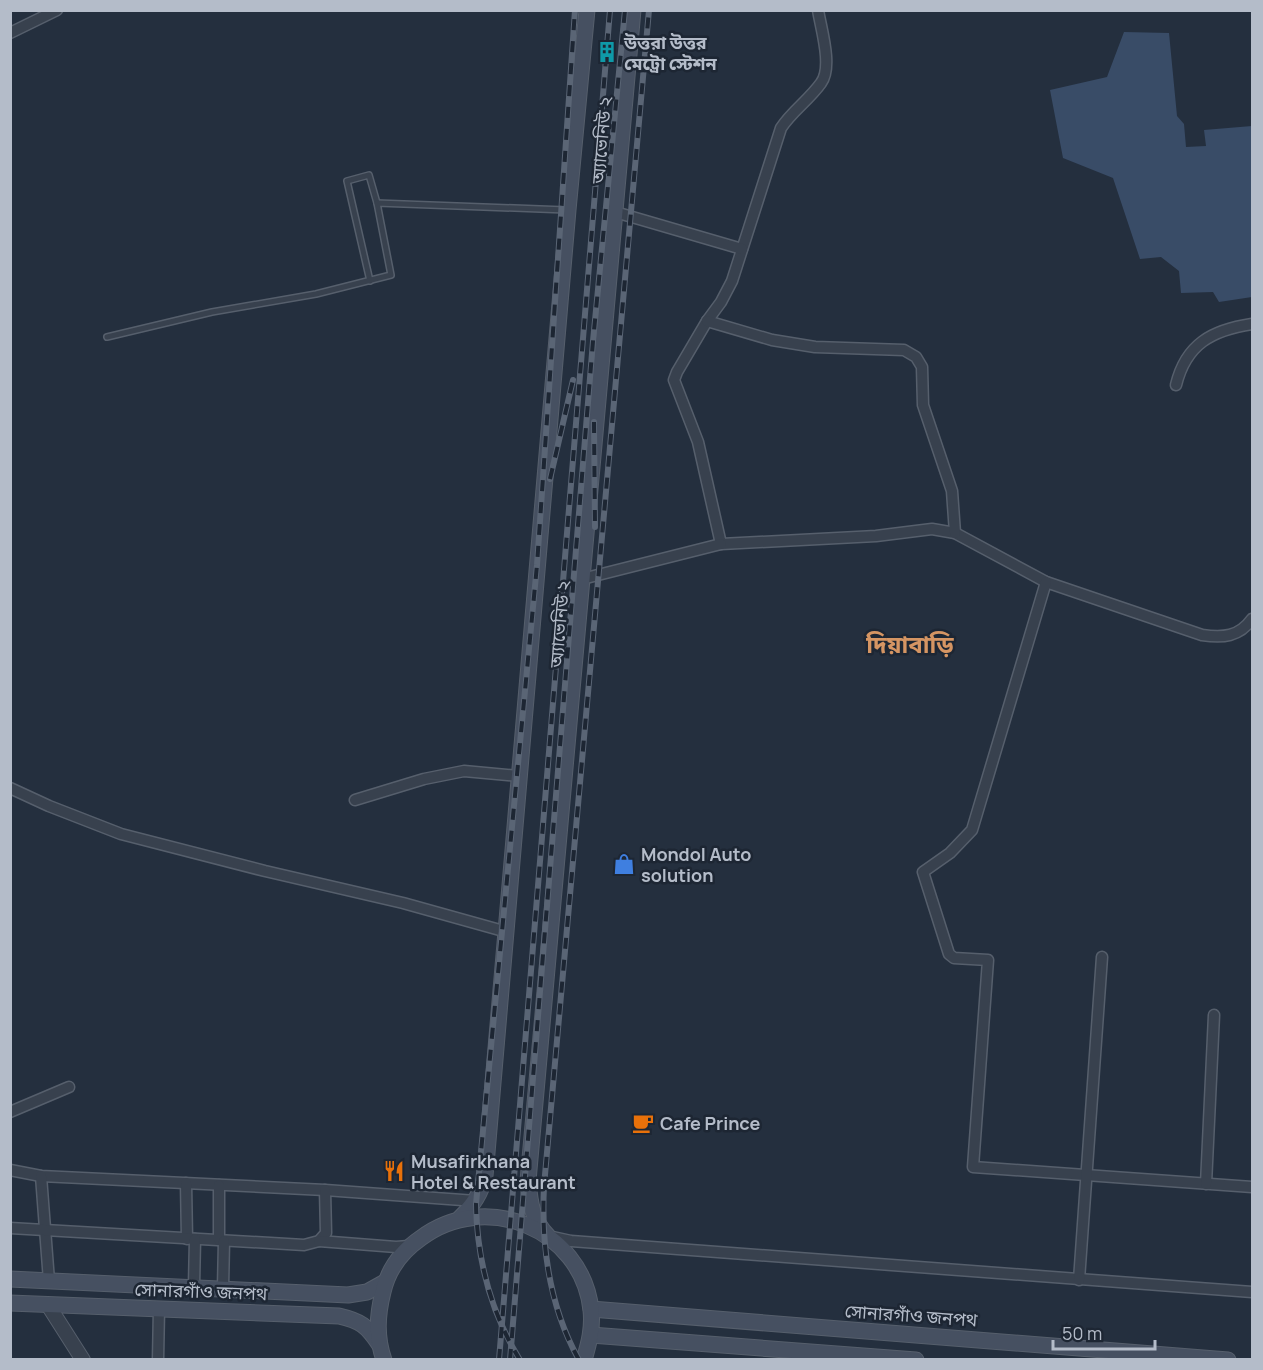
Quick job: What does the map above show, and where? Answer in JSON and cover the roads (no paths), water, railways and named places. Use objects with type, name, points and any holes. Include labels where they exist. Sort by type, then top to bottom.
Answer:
[{"type":"main road","name":"অ্যাভেনিউ ২","points":[[460,1218],[476,1202],[483,1188],[485,1176],[587,10]]},
{"type":"main road","name":"অ্যাভেনিউ ২","points":[[548,1236],[538,1226],[533,1216],[528,1181],[633,10]]},
{"type":"main road","name":"সোনারগাঁও জনপথ","points":[[379,1344],[378,1313],[385,1282],[395,1263],[409,1246],[433,1229],[460,1218],[491,1216],[520,1222],[548,1236],[569,1256],[584,1281],[591,1310],[591,1335],[584,1359]]},
{"type":"main road","name":"সোনারগাঁও জনপথ","points":[[10,1279],[348,1295],[367,1292],[385,1282]]},
{"type":"main road","name":"সোনারগাঁও জনপথ","points":[[10,1303],[339,1316],[354,1320],[369,1328],[379,1344],[384,1359]]},
{"type":"main road","name":"সোনারগাঁও জনপথ","points":[[591,1310],[1228,1359]]},
{"type":"main road","points":[[591,1335],[916,1359]]},
{"type":"street","points":[[10,33],[57,10]]},
{"type":"street","points":[[721,544],[698,442],[674,380],[732,281],[781,128],[788,117],[823,81],[827,63],[818,10]]},
{"type":"street","points":[[615,212],[742,249]]},
{"type":"street","points":[[707,321],[772,340],[815,347],[904,350],[916,357],[922,368],[922,405],[952,491],[955,532]]},
{"type":"street","points":[[1176,386],[1180,370],[1190,352],[1204,339],[1232,327],[1252,324]]},
{"type":"street","points":[[582,579],[721,544],[876,536],[932,528],[955,532],[1046,582],[1202,635],[1222,638],[1236,634],[1252,619]]},
{"type":"street","points":[[1046,582],[972,830],[950,853],[923,872],[949,954],[954,958],[988,960],[973,1167],[1252,1187]]},
{"type":"street","points":[[355,800],[424,779],[464,771],[519,776]]},
{"type":"street","points":[[10,788],[120,834],[265,872],[403,903],[507,932]]},
{"type":"street","points":[[1079,1280],[1102,957]]},
{"type":"street","points":[[1206,1184],[1214,1015]]},
{"type":"street","points":[[10,1112],[69,1086]]},
{"type":"street","points":[[10,1170],[41,1176],[325,1190],[476,1202]]},
{"type":"street","points":[[41,1176],[49,1281]]},
{"type":"street","points":[[186,1183],[194,1286]]},
{"type":"street","points":[[219,1185],[224,1288]]},
{"type":"street","points":[[319,1242],[326,1233],[325,1190]]},
{"type":"street","points":[[10,1228],[304,1245],[319,1242],[409,1246]]},
{"type":"street","points":[[548,1236],[571,1241],[1252,1292]]},
{"type":"street","points":[[48,1305],[83,1359]]},
{"type":"street","points":[[158,1359],[159,1308]]},
{"type":"lane","points":[[107,337],[212,312],[316,294],[391,275],[369,175],[347,181],[370,280]]},
{"type":"lane","points":[[376,203],[568,210]]},
{"type":"water","points":[[1124,32],[1169,33],[1177,116],[1184,124],[1186,147],[1206,146],[1204,130],[1252,126],[1252,297],[1219,302],[1213,292],[1181,293],[1179,271],[1161,257],[1140,259],[1113,178],[1063,158],[1050,90],[1107,77]]},
{"type":"railway","points":[[520,1360],[501,1324],[488,1285],[479,1245],[476,1204],[537,565],[575,10]]},
{"type":"railway","points":[[499,1360],[610,10]]},
{"type":"railway","points":[[510,1360],[593,341],[625,10]]},
{"type":"railway","points":[[579,1360],[560,1318],[549,1275],[544,1231],[544,1186],[649,10]]},
{"type":"railway","points":[[550,479],[573,380]]},
{"type":"railway","points":[[594,422],[595,527]]},
{"type":"place","name":"উত্তরা উত্তর মেট্রো স্টেশন","points":[[607,52]]},
{"type":"place","name":"Mondol Auto solution","points":[[624,864]]},
{"type":"place","name":"Cafe Prince","points":[[643,1123]]},
{"type":"place","name":"Musafirkhana Hotel & Restaurant","points":[[394,1171]]},
{"type":"district","name":"দিয়াবাড়ি","points":[[910,643]]}]
